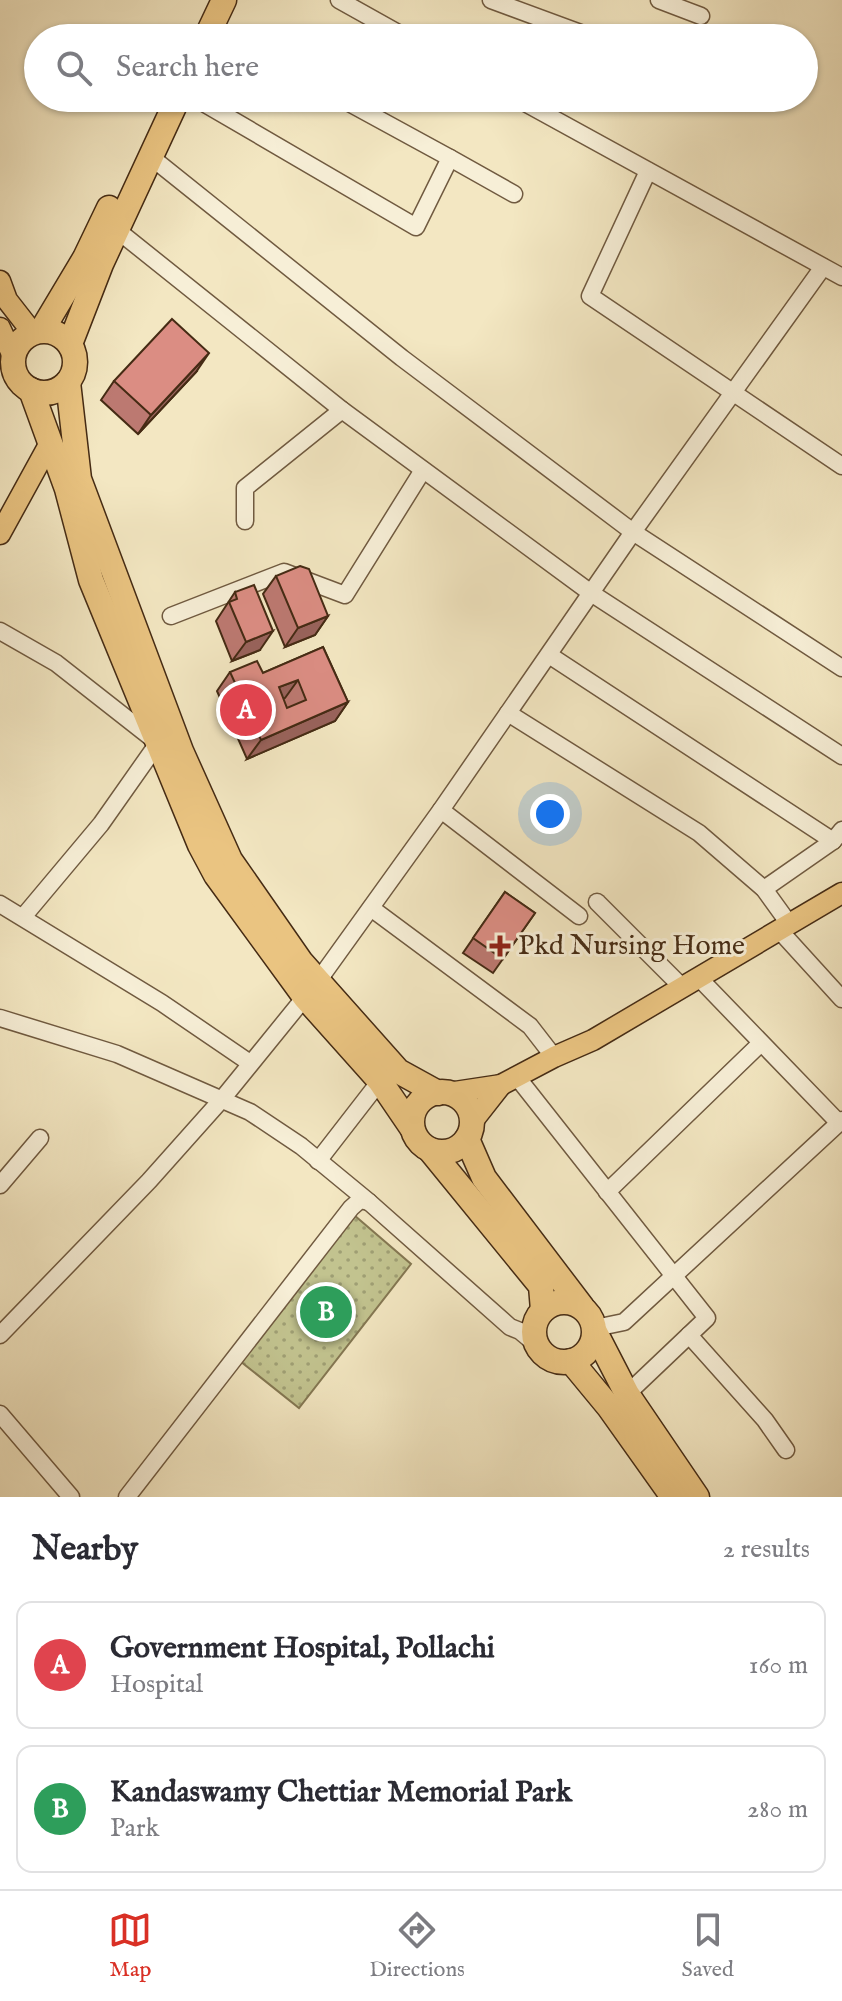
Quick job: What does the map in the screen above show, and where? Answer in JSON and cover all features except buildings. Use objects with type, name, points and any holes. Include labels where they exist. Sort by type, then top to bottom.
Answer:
[{"type":"highway","points":[[208,0],[209,24]]},
{"type":"highway","points":[[214,24],[224,0]]},
{"type":"highway","points":[[155,112],[85,258],[37,331],[23,338],[13,356],[16,377],[31,390],[67,489],[91,580],[200,845],[216,875],[311,989],[380,1081],[416,1137],[541,1286],[534,1328],[552,1359],[571,1361],[588,1351],[594,1321]]},
{"type":"highway","points":[[70,344],[117,230],[172,112]]},
{"type":"highway","points":[[37,331],[63,336],[70,344],[75,364],[68,382],[79,479],[181,751],[230,860],[311,989],[398,1071],[464,1103],[484,1178],[594,1321],[627,1394],[697,1497]]},
{"type":"highway","points":[[31,390],[51,392],[68,382]]},
{"type":"highway","points":[[412,1128],[415,1108],[429,1095],[443,1093]]},
{"type":"highway","points":[[430,1150],[451,1151],[469,1131]]},
{"type":"highway","points":[[534,1328],[562,1301],[594,1321]]},
{"type":"highway","points":[[571,1361],[609,1407],[673,1497]]},
{"type":"main road","points":[[0,281],[7,300],[37,331]]},
{"type":"main road","points":[[0,328],[13,356]]},
{"type":"main road","points":[[0,534],[51,441]]},
{"type":"main road","points":[[443,1093],[509,1081],[593,1040],[842,893]]},
{"type":"main road","points":[[469,1131],[509,1081]]},
{"type":"street","points":[[339,0],[382,24]]},
{"type":"street","points":[[492,0],[556,24]]},
{"type":"street","points":[[659,0],[701,16]]},
{"type":"street","points":[[219,112],[416,227],[450,158]]},
{"type":"street","points":[[366,112],[514,194]]},
{"type":"street","points":[[541,112],[842,277]]},
{"type":"street","points":[[151,157],[402,358],[633,532],[842,668]]},
{"type":"street","points":[[648,171],[590,296],[842,466]]},
{"type":"street","points":[[117,230],[342,410],[591,593],[842,756]]},
{"type":"street","points":[[0,1335],[149,1181],[223,1098],[311,989],[441,810],[633,532],[823,267]]},
{"type":"street","points":[[245,521],[245,488],[342,410]]},
{"type":"street","points":[[171,616],[284,572],[345,595],[423,470]]},
{"type":"street","points":[[0,631],[56,663],[158,743],[101,824],[23,917]]},
{"type":"street","points":[[549,655],[837,836],[764,889]]},
{"type":"street","points":[[508,713],[699,833],[764,889],[785,928],[842,999]]},
{"type":"street","points":[[441,810],[579,916]]},
{"type":"street","points":[[594,1321],[617,1325],[624,1322],[840,1122],[761,1043],[597,902]]},
{"type":"street","points":[[0,904],[162,1003],[250,1063]]},
{"type":"street","points":[[371,908],[530,1026],[554,1057]]},
{"type":"street","points":[[0,1018],[117,1054],[250,1112],[369,1202],[510,1327],[534,1328]]},
{"type":"street","points":[[607,1192],[761,1043]]},
{"type":"street","points":[[318,1161],[380,1081]]},
{"type":"street","points":[[509,1081],[607,1192],[707,1318],[627,1394]]},
{"type":"street","points":[[0,1185],[40,1138]]},
{"type":"street","points":[[127,1497],[351,1208],[360,1200],[369,1202]]},
{"type":"street","points":[[689,1335],[765,1420],[786,1450]]},
{"type":"street","points":[[0,1414],[71,1497]]},
{"type":"green space","points":[[354,1215],[411,1264],[299,1408],[240,1361]]},
{"type":"place","name":"Government Hospital, Pollachi","points":[[246,710]]},
{"type":"place","name":"Pkd Nursing Home","points":[[500,946]]},
{"type":"place","name":"Kandaswamy Chettiar Memorial Park","points":[[326,1312]]}]
